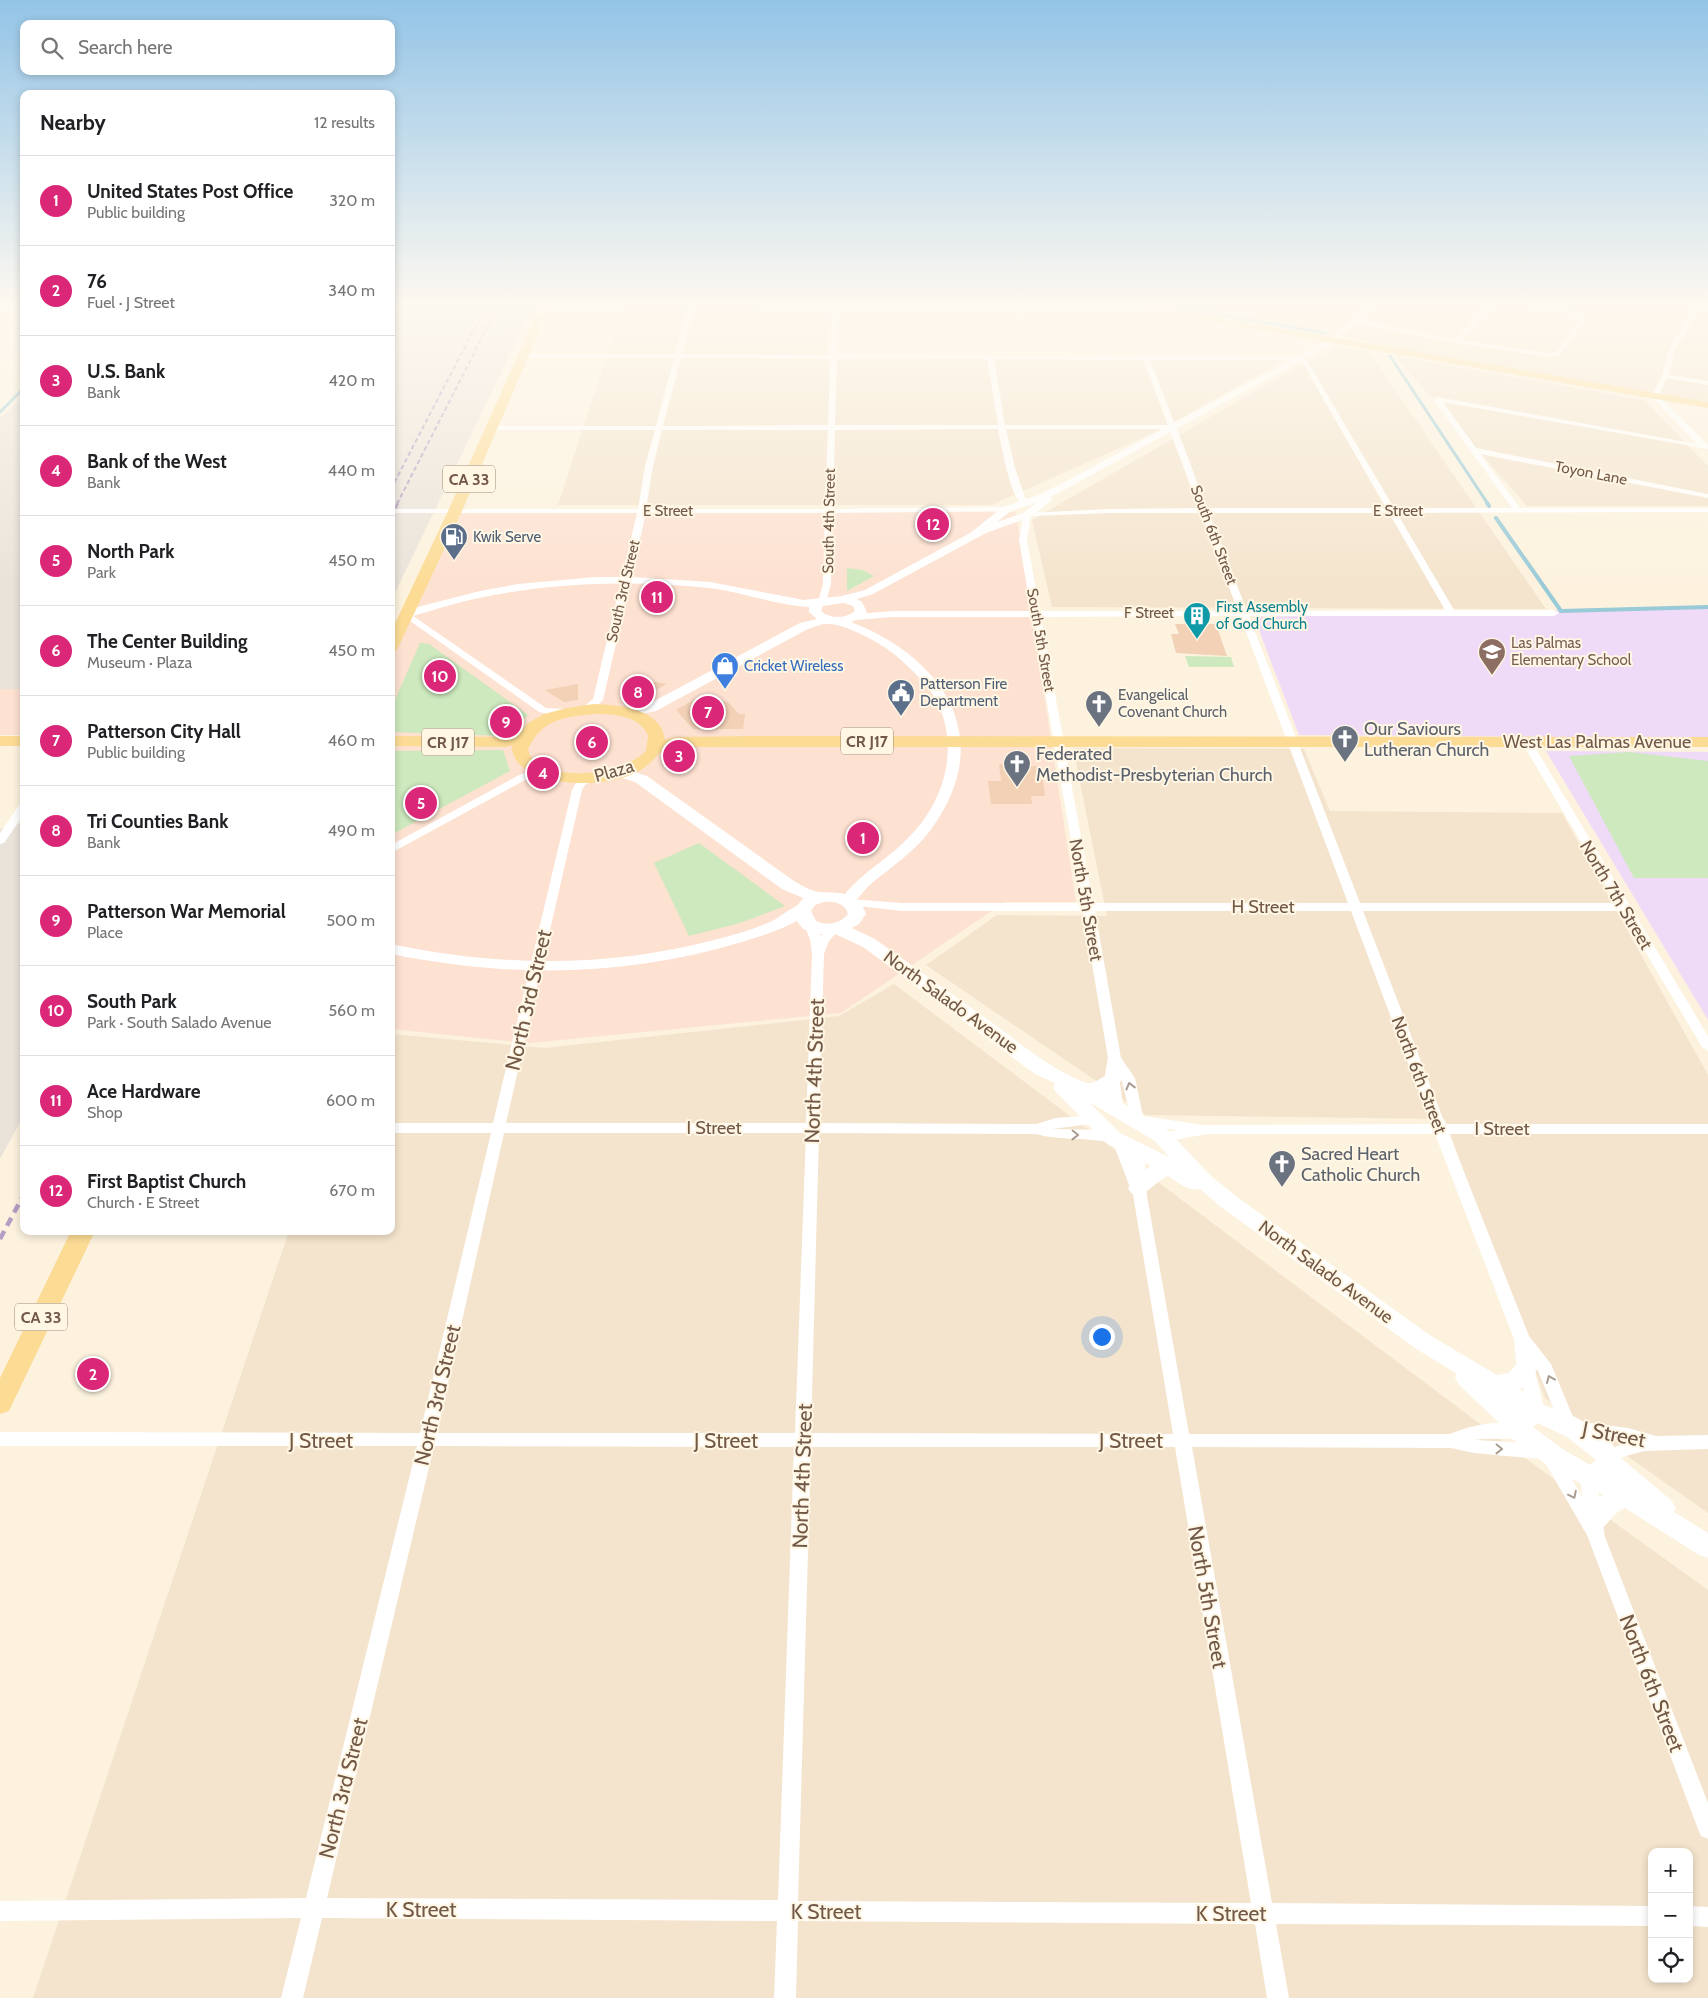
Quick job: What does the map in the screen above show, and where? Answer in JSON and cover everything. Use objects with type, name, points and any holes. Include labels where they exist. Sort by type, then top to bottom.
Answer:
[{"type":"main road","name":"CA 33","points":[[395,639],[455,511],[503,401]]},
{"type":"main road","points":[[1686,401],[1708,405]]},
{"type":"main road","points":[[533,772],[524,759],[517,742],[543,715],[585,710],[602,704],[627,713],[647,714],[656,742]]},
{"type":"main road","points":[[0,741],[20,741]]},
{"type":"main road","name":"CR J17","points":[[395,741],[517,742]]},
{"type":"main road","name":"West Las Palmas Avenue","points":[[656,742],[1708,742]]},
{"type":"main road","name":"Plaza","points":[[533,772],[579,782],[622,773],[640,772],[652,754],[656,742]]},
{"type":"main road","points":[[640,772],[788,885],[811,909],[839,897],[852,909],[847,925],[836,928]]},
{"type":"main road","name":"North Salado Avenue","points":[[811,909],[823,929],[836,928],[869,943]]},
{"type":"main road","name":"North Salado Avenue","points":[[852,909],[858,932],[869,943],[1104,1113],[1140,1120],[1164,1139],[1204,1181],[1229,1202],[1423,1342],[1475,1385],[1528,1421],[1569,1425],[1599,1467],[1626,1497],[1708,1547]]},
{"type":"main road","name":"North Salado Avenue","points":[[1032,1061],[1083,1090],[1104,1113],[1116,1140],[1171,1168],[1229,1202]]},
{"type":"main road","points":[[1083,1090],[1101,1088],[1112,1079]]},
{"type":"main road","points":[[1139,1192],[1142,1182],[1154,1173],[1171,1168]]},
{"type":"main road","name":"CA 33","points":[[0,1404],[81,1235]]},
{"type":"main road","name":"North Salado Avenue","points":[[1423,1342],[1493,1384],[1528,1421],[1547,1454],[1599,1467],[1708,1547]]},
{"type":"main road","points":[[1493,1384],[1502,1385],[1516,1381],[1526,1368]]},
{"type":"main road","points":[[1595,1530],[1598,1513],[1605,1505],[1626,1497]]},
{"type":"street","name":"South 3rd Street","points":[[602,704],[626,580],[642,512],[649,466],[666,401]]},
{"type":"street","name":"South 4th Street","points":[[818,607],[827,584],[832,401]]},
{"type":"street","points":[[998,401],[1015,483],[1023,500],[1033,511]]},
{"type":"street","name":"South 6th Street","points":[[1164,401],[1292,741]]},
{"type":"street","points":[[395,950],[452,961],[536,966],[598,964],[659,956],[728,941],[773,926],[811,909],[864,881],[904,850],[927,826],[939,809],[954,774],[956,741],[949,712],[929,680],[902,654],[867,632],[858,624],[858,612],[862,598],[869,592],[978,533],[1004,512],[1023,500],[1048,494],[1063,487],[1222,401]]},
{"type":"street","points":[[1328,401],[1451,613]]},
{"type":"street","points":[[1439,401],[1518,510]]},
{"type":"street","points":[[1449,401],[1706,449]]},
{"type":"street","points":[[1660,401],[1706,449]]},
{"type":"street","points":[[491,428],[1174,427]]},
{"type":"street","name":"Toyon Lane","points":[[1474,450],[1708,496]]},
{"type":"street","points":[[1004,512],[1015,483]]},
{"type":"street","points":[[978,533],[1012,522],[1033,511],[1063,487]]},
{"type":"street","name":"E Street","points":[[1033,511],[1708,510]]},
{"type":"street","name":"E Street","points":[[395,511],[1004,512],[1012,522]]},
{"type":"street","name":"South 5th Street","points":[[1023,540],[1033,511]]},
{"type":"street","name":"South 5th Street","points":[[1012,522],[1023,540],[1058,741]]},
{"type":"street","points":[[406,614],[432,605],[517,588],[580,582],[626,580],[711,586],[818,607],[869,592]]},
{"type":"street","name":"South 4th Street","points":[[827,584],[841,599]]},
{"type":"street","points":[[841,599],[858,612]]},
{"type":"street","points":[[818,607],[831,620],[867,632]]},
{"type":"street","points":[[804,626],[818,607]]},
{"type":"street","points":[[647,714],[804,626],[858,612]]},
{"type":"street","name":"F Street","points":[[858,612],[893,614],[1554,613]]},
{"type":"street","points":[[406,614],[543,715]]},
{"type":"street","name":"North 5th Street","points":[[1058,741],[1115,1058],[1104,1113]]},
{"type":"street","name":"North 6th Street","points":[[1292,741],[1354,907],[1522,1339],[1522,1355],[1526,1368],[1528,1421]]},
{"type":"street","name":"North 7th Street","points":[[1526,741],[1708,1047]]},
{"type":"street","points":[[395,848],[533,772]]},
{"type":"street","name":"North 3rd Street","points":[[292,1998],[427,1440],[579,782]]},
{"type":"street","points":[[0,841],[20,812]]},
{"type":"street","points":[[852,909],[864,881]]},
{"type":"street","name":"H Street","points":[[852,909],[1087,906],[1623,907]]},
{"type":"street","name":"North 4th Street","points":[[785,1998],[818,954],[811,909]]},
{"type":"street","name":"North 4th Street","points":[[818,954],[824,940],[836,928]]},
{"type":"street","name":"North 5th Street","points":[[1115,1058],[1128,1078],[1140,1120]]},
{"type":"street","name":"I Street","points":[[1036,1129],[1104,1113]]},
{"type":"street","name":"I Street","points":[[1140,1120],[1206,1129],[1708,1129]]},
{"type":"street","name":"I Street","points":[[395,1128],[1036,1129],[1053,1134],[1100,1135],[1116,1140]]},
{"type":"street","name":"I Street","points":[[1164,1139],[1206,1129]]},
{"type":"street","points":[[1141,1152],[1158,1149],[1164,1139]]},
{"type":"street","name":"North 5th Street","points":[[1116,1140],[1132,1182],[1139,1192]]},
{"type":"street","name":"North 5th Street","points":[[1141,1152],[1139,1192],[1278,1998]]},
{"type":"street","name":"J Street","points":[[1522,1339],[1544,1368],[1569,1425],[1628,1435],[1656,1442]]},
{"type":"street","name":"J Street","points":[[1451,1441],[1478,1431],[1504,1429],[1528,1421]]},
{"type":"street","name":"J Street","points":[[0,1439],[1451,1441],[1482,1448],[1529,1450],[1547,1454]]},
{"type":"street","name":"J Street","points":[[1599,1467],[1625,1448],[1656,1442],[1708,1442]]},
{"type":"street","name":"North 6th Street","points":[[1547,1454],[1564,1477],[1595,1530],[1708,1829]]},
{"type":"street","name":"North 6th Street","points":[[1595,1530],[1599,1467]]},
{"type":"street","name":"K Street","points":[[0,1911],[314,1908],[1648,1916]]},
{"type":"street","points":[[1693,1916],[1708,1916]]},
{"type":"shaded area","points":[[20,401],[20,689],[0,689],[0,418]]},
{"type":"shaded area","points":[[395,401],[487,401],[395,593]]},
{"type":"shaded area","points":[[592,401],[1211,401],[1160,430],[991,505],[558,505]]},
{"type":"shaded area","points":[[1238,401],[1403,401],[1546,609],[1052,607],[1032,520]]},
{"type":"shaded area","points":[[1435,401],[1645,401],[1708,466],[1708,506],[1527,506]]},
{"type":"shaded area","points":[[1686,401],[1708,401],[1708,405]]},
{"type":"shaded area","points":[[1016,512],[1076,902],[1005,902],[841,1013],[528,1043],[395,1029],[395,637],[461,513]]},
{"type":"shaded area","name":"Las Palmas Elementary School","points":[[1708,607],[1708,738],[1299,735],[1254,617]]},
{"type":"shaded area","points":[[0,689],[20,689],[20,735],[0,735]]},
{"type":"shaded area","points":[[1073,748],[1304,749],[1330,811],[1562,813],[1708,1075],[1708,1513],[1545,1398],[1445,1119],[1146,1115],[926,965],[997,915],[1107,916]]},
{"type":"shaded area","points":[[1546,751],[1708,752],[1708,1020]]},
{"type":"shaded area","points":[[20,823],[20,1122],[0,1159],[0,829]]},
{"type":"shaded area","points":[[894,984],[1540,1469],[1708,1590],[1708,1998],[33,1998],[288,1235],[395,1235],[395,1034],[545,1048],[839,1016]]},
{"type":"green space","points":[[847,568],[863,570],[874,576],[847,591]]},
{"type":"green space","points":[[420,643],[429,644],[528,715],[505,736],[395,732],[395,700]]},
{"type":"green space","points":[[1185,656],[1231,657],[1234,667],[1189,667]]},
{"type":"green space","points":[[503,750],[510,771],[395,833],[395,751]]},
{"type":"green space","points":[[1629,752],[1708,761],[1708,878],[1634,878],[1569,756]]},
{"type":"green space","points":[[699,843],[785,906],[740,923],[689,936],[654,863]]},
{"type":"building","name":"First Assembly of God Church","points":[[1175,624],[1216,624],[1227,656],[1176,653],[1171,634],[1179,634]]},
{"type":"building","points":[[627,677],[667,684],[633,702],[622,700]]},
{"type":"building","points":[[578,684],[578,700],[564,702],[545,690]]},
{"type":"building","points":[[704,694],[729,703],[739,714],[745,714],[743,729],[693,729],[676,710]]},
{"type":"building","points":[[585,734],[602,734],[598,751],[581,750]]},
{"type":"building","name":"Federated Methodist-Presbyterian Church","points":[[999,764],[1023,764],[1023,766],[1041,766],[1045,796],[1031,796],[1032,804],[991,804],[988,781],[1001,781]]},
{"type":"waterway","points":[[0,412],[11,401]]},
{"type":"waterway","points":[[1420,401],[1488,504]]},
{"type":"waterway","points":[[1496,518],[1561,611],[1708,607]]},
{"type":"railway","points":[[395,481],[437,401]]},
{"type":"railway","points":[[397,504],[449,401]]},
{"type":"railway","points":[[395,509],[398,503]]},
{"type":"railway","points":[[0,1239],[20,1202]]},
{"type":"place","name":"First Baptist Church","points":[[933,524]]},
{"type":"place","name":"Kwik Serve","points":[[454,561]]},
{"type":"place","name":"Ace Hardware","points":[[657,597]]},
{"type":"place","name":"First Assembly of God Church","points":[[1197,640]]},
{"type":"place","name":"South Park","points":[[440,676]]},
{"type":"place","name":"Las Palmas Elementary School","points":[[1492,676]]},
{"type":"place","name":"Cricket Wireless","points":[[725,690]]},
{"type":"place","name":"Tri Counties Bank","points":[[638,692]]},
{"type":"place","name":"Patterson City Hall","points":[[708,712]]},
{"type":"place","name":"Patterson Fire Department","points":[[901,717]]},
{"type":"place","name":"Patterson War Memorial","points":[[506,722]]},
{"type":"place","name":"Evangelical Covenant Church","points":[[1099,728]]},
{"type":"place","name":"The Center Building","points":[[592,742]]},
{"type":"place","name":"U.S. Bank","points":[[679,756]]},
{"type":"place","name":"Our Saviours Lutheran Church","points":[[1345,763]]},
{"type":"place","name":"Bank of the West","points":[[543,773]]},
{"type":"place","name":"Federated Methodist-Presbyterian Church","points":[[1017,788]]},
{"type":"place","name":"North Park","points":[[421,803]]},
{"type":"place","name":"United States Post Office","points":[[863,838]]},
{"type":"place","name":"Sacred Heart Catholic Church","points":[[1282,1188]]},
{"type":"place","name":"76","points":[[93,1374]]}]
